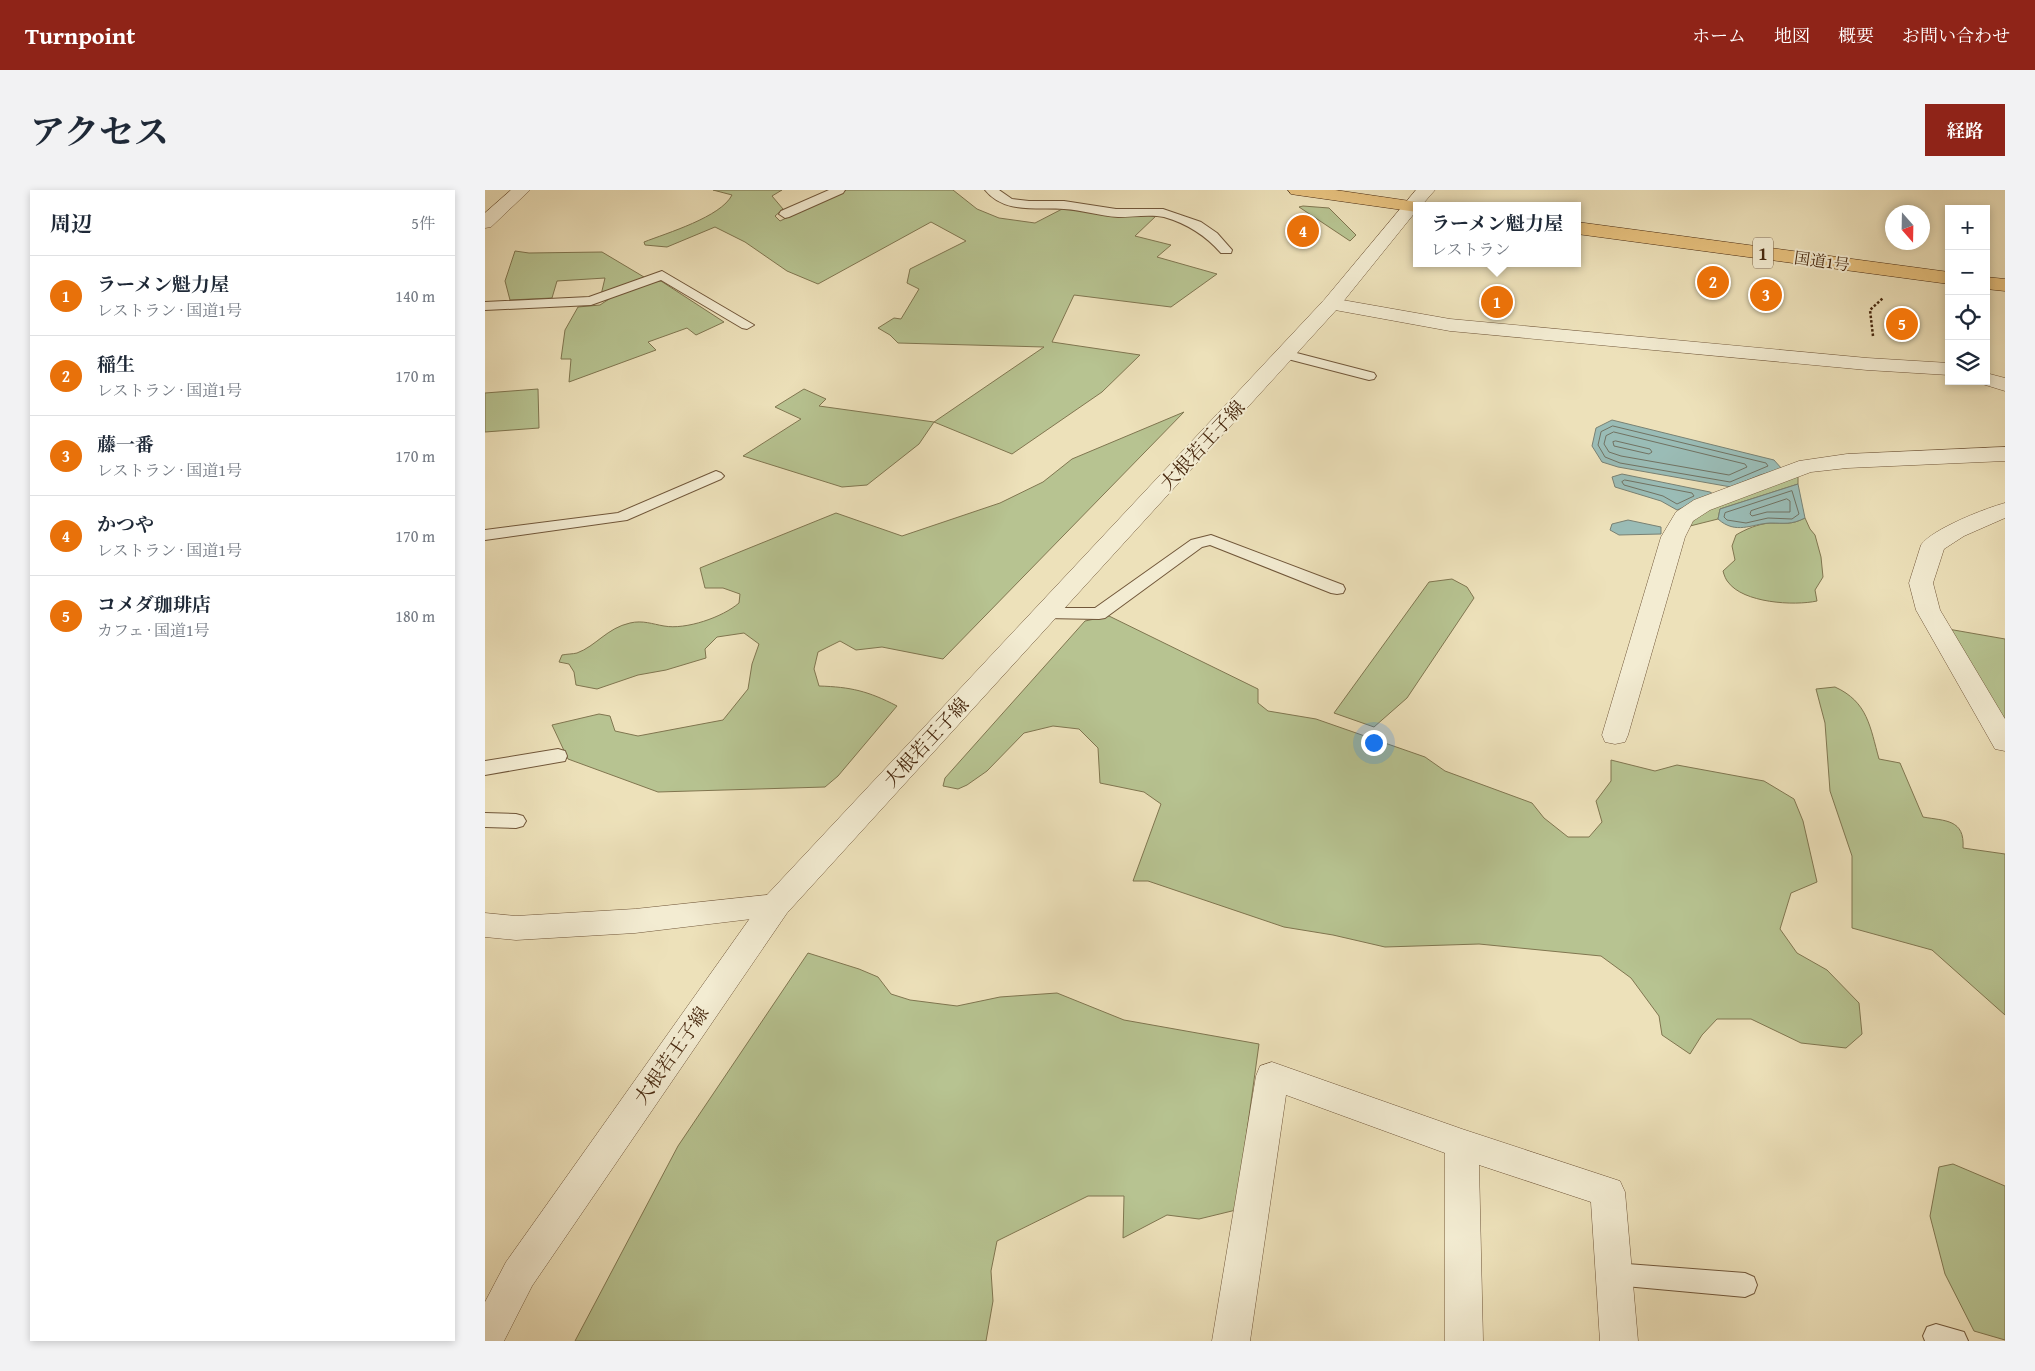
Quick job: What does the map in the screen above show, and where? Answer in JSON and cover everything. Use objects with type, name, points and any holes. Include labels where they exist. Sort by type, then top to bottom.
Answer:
[{"type":"highway","points":[[1297,190],[1418,201]]},
{"type":"highway","name":"国道1号","points":[[1581,229],[1945,277]]},
{"type":"highway","points":[[1990,283],[2005,285]]},
{"type":"street","points":[[485,223],[521,190]]},
{"type":"street","name":"大根若王子線","points":[[485,1339],[519,1274],[776,904],[1331,304],[1413,207]]},
{"type":"street","points":[[1331,304],[1450,325],[1880,365],[1945,369]]},
{"type":"street","points":[[1990,380],[2005,385]]},
{"type":"street","points":[[1615,735],[1673,537],[1684,516],[1702,505],[1807,466],[1847,462],[2005,454]]},
{"type":"street","points":[[2005,510],[1963,528],[1933,545],[1921,582],[1927,610],[2005,742]]},
{"type":"street","points":[[485,925],[516,928],[635,921],[776,904]]},
{"type":"street","points":[[1231,1341],[1272,1076],[1462,1144],[1608,1192],[1619,1341]]},
{"type":"street","points":[[1462,1144],[1464,1341]]},
{"type":"lane","points":[[785,214],[839,190]]},
{"type":"lane","points":[[991,190],[1009,202],[1029,205],[1064,205],[1116,213],[1163,213],[1197,224],[1213,236],[1226,250]]},
{"type":"lane","points":[[485,306],[591,301],[661,275],[747,325]]},
{"type":"lane","points":[[1285,354],[1369,376]]},
{"type":"lane","points":[[485,535],[621,517],[716,476]]},
{"type":"lane","points":[[1045,613],[1099,614],[1197,543],[1211,540],[1337,589]]},
{"type":"lane","points":[[485,768],[558,756]]},
{"type":"lane","points":[[485,820],[516,821]]},
{"type":"lane","points":[[1614,1274],[1745,1285]]},
{"type":"path","points":[[1880,365],[1875,352],[1870,310],[1882,300],[1885,294]]},
{"type":"green space","points":[[713,190],[782,190],[772,196],[783,209],[775,216],[780,221],[844,190],[953,190],[977,209],[999,218],[1035,223],[1066,207],[1157,215],[1135,236],[1171,245],[1157,257],[1217,274],[1171,307],[1074,295],[1052,342],[1140,355],[1102,392],[1012,454],[934,422],[1044,347],[898,343],[890,335],[878,328],[894,318],[901,319],[919,289],[907,283],[910,269],[966,241],[931,222],[818,284],[787,271],[745,242],[715,227],[667,247],[645,245],[644,242],[705,217],[726,203],[732,195]]},
{"type":"green space","points":[[1299,207],[1329,208],[1356,235],[1350,241]]},
{"type":"green space","points":[[515,251],[529,253],[602,252],[644,277],[601,295],[605,278],[557,281],[552,298],[510,300],[505,281]]},
{"type":"green space","points":[[661,281],[724,322],[696,335],[687,328],[648,342],[656,350],[569,382],[571,359],[561,359],[565,330],[578,307],[600,305],[612,297],[642,284]]},
{"type":"green space","points":[[538,389],[539,428],[485,432],[485,393]]},
{"type":"green space","points":[[804,389],[826,399],[819,406],[934,422],[919,444],[867,485],[842,487],[743,456],[801,419],[775,407]]},
{"type":"green space","points":[[1184,412],[943,659],[882,647],[856,650],[840,641],[818,652],[814,669],[819,686],[841,687],[859,691],[897,706],[838,776],[825,787],[658,792],[568,759],[552,725],[599,714],[610,716],[615,731],[638,736],[723,720],[748,689],[752,664],[759,644],[744,633],[717,637],[705,649],[706,658],[666,670],[638,675],[597,689],[576,685],[574,672],[569,664],[559,662],[562,655],[584,650],[622,625],[639,622],[673,627],[683,626],[704,621],[724,613],[739,603],[740,594],[723,588],[705,588],[700,568],[836,513],[902,536],[1000,503],[1043,482],[1072,459]]},
{"type":"green space","points":[[1798,476],[1798,484],[1720,509],[1718,519],[1686,527],[1695,515]]},
{"type":"green space","points":[[1805,518],[1815,535],[1821,557],[1823,577],[1815,590],[1817,601],[1783,603],[1757,599],[1735,589],[1727,581],[1723,571],[1735,560],[1732,546],[1736,535],[1761,524],[1792,523]]},
{"type":"green space","points":[[1452,579],[1467,587],[1474,598],[1407,698],[1374,727],[1334,713],[1429,582]]},
{"type":"green space","points":[[1109,616],[1258,689],[1258,703],[1268,711],[1316,719],[1425,757],[1445,771],[1532,803],[1544,818],[1568,837],[1589,837],[1602,822],[1596,801],[1611,781],[1611,760],[1655,771],[1677,765],[1764,781],[1794,799],[1803,821],[1817,882],[1791,893],[1780,929],[1797,953],[1827,970],[1859,1003],[1862,1034],[1846,1048],[1801,1043],[1751,1019],[1717,1019],[1702,1035],[1690,1054],[1662,1035],[1659,1016],[1631,978],[1601,956],[1479,944],[1385,947],[1333,935],[1284,927],[1148,881],[1133,881],[1161,804],[1144,792],[1100,783],[1098,748],[1079,729],[1053,726],[1024,733],[987,771],[967,785],[958,789],[943,786],[945,778],[1085,621]]},
{"type":"green space","points":[[1948,629],[2005,639],[2005,726]]},
{"type":"green space","points":[[1835,687],[1855,700],[1861,708],[1870,726],[1879,759],[1900,763],[1923,817],[1952,823],[1961,831],[1963,848],[2005,854],[2005,1015],[1932,950],[1852,928],[1852,856],[1830,791],[1825,723],[1816,689]]},
{"type":"green space","points":[[808,953],[878,977],[891,994],[910,1000],[957,1006],[1000,997],[1057,993],[1124,1020],[1259,1044],[1236,1210],[1199,1219],[1167,1215],[1123,1238],[1124,1196],[1088,1196],[997,1241],[991,1271],[993,1301],[986,1341],[575,1341],[678,1146]]},
{"type":"green space","points":[[1953,1164],[2005,1186],[2005,1340],[1974,1331],[1945,1274],[1930,1216],[1939,1167]]},
{"type":"water","points":[[1612,420],[1774,460],[1782,469],[1760,475],[1731,487],[1618,467],[1602,462],[1592,446],[1596,428]]},
{"type":"water","points":[[1622,474],[1710,492],[1715,495],[1677,510],[1661,501],[1615,487],[1612,477]]},
{"type":"water","points":[[1798,484],[1805,518],[1796,522],[1770,523],[1737,528],[1731,527],[1718,519],[1720,509]]},
{"type":"water","points":[[1628,520],[1661,527],[1661,534],[1619,535],[1610,530],[1612,524]]},
{"type":"place","name":"かつや","points":[[1303,231]]},
{"type":"place","name":"稲生","points":[[1713,282]]},
{"type":"place","name":"藤一番","points":[[1766,295]]},
{"type":"place","name":"ラーメン魁力屋","points":[[1497,302]]},
{"type":"place","name":"コメダ珈琲店","points":[[1902,324]]}]
